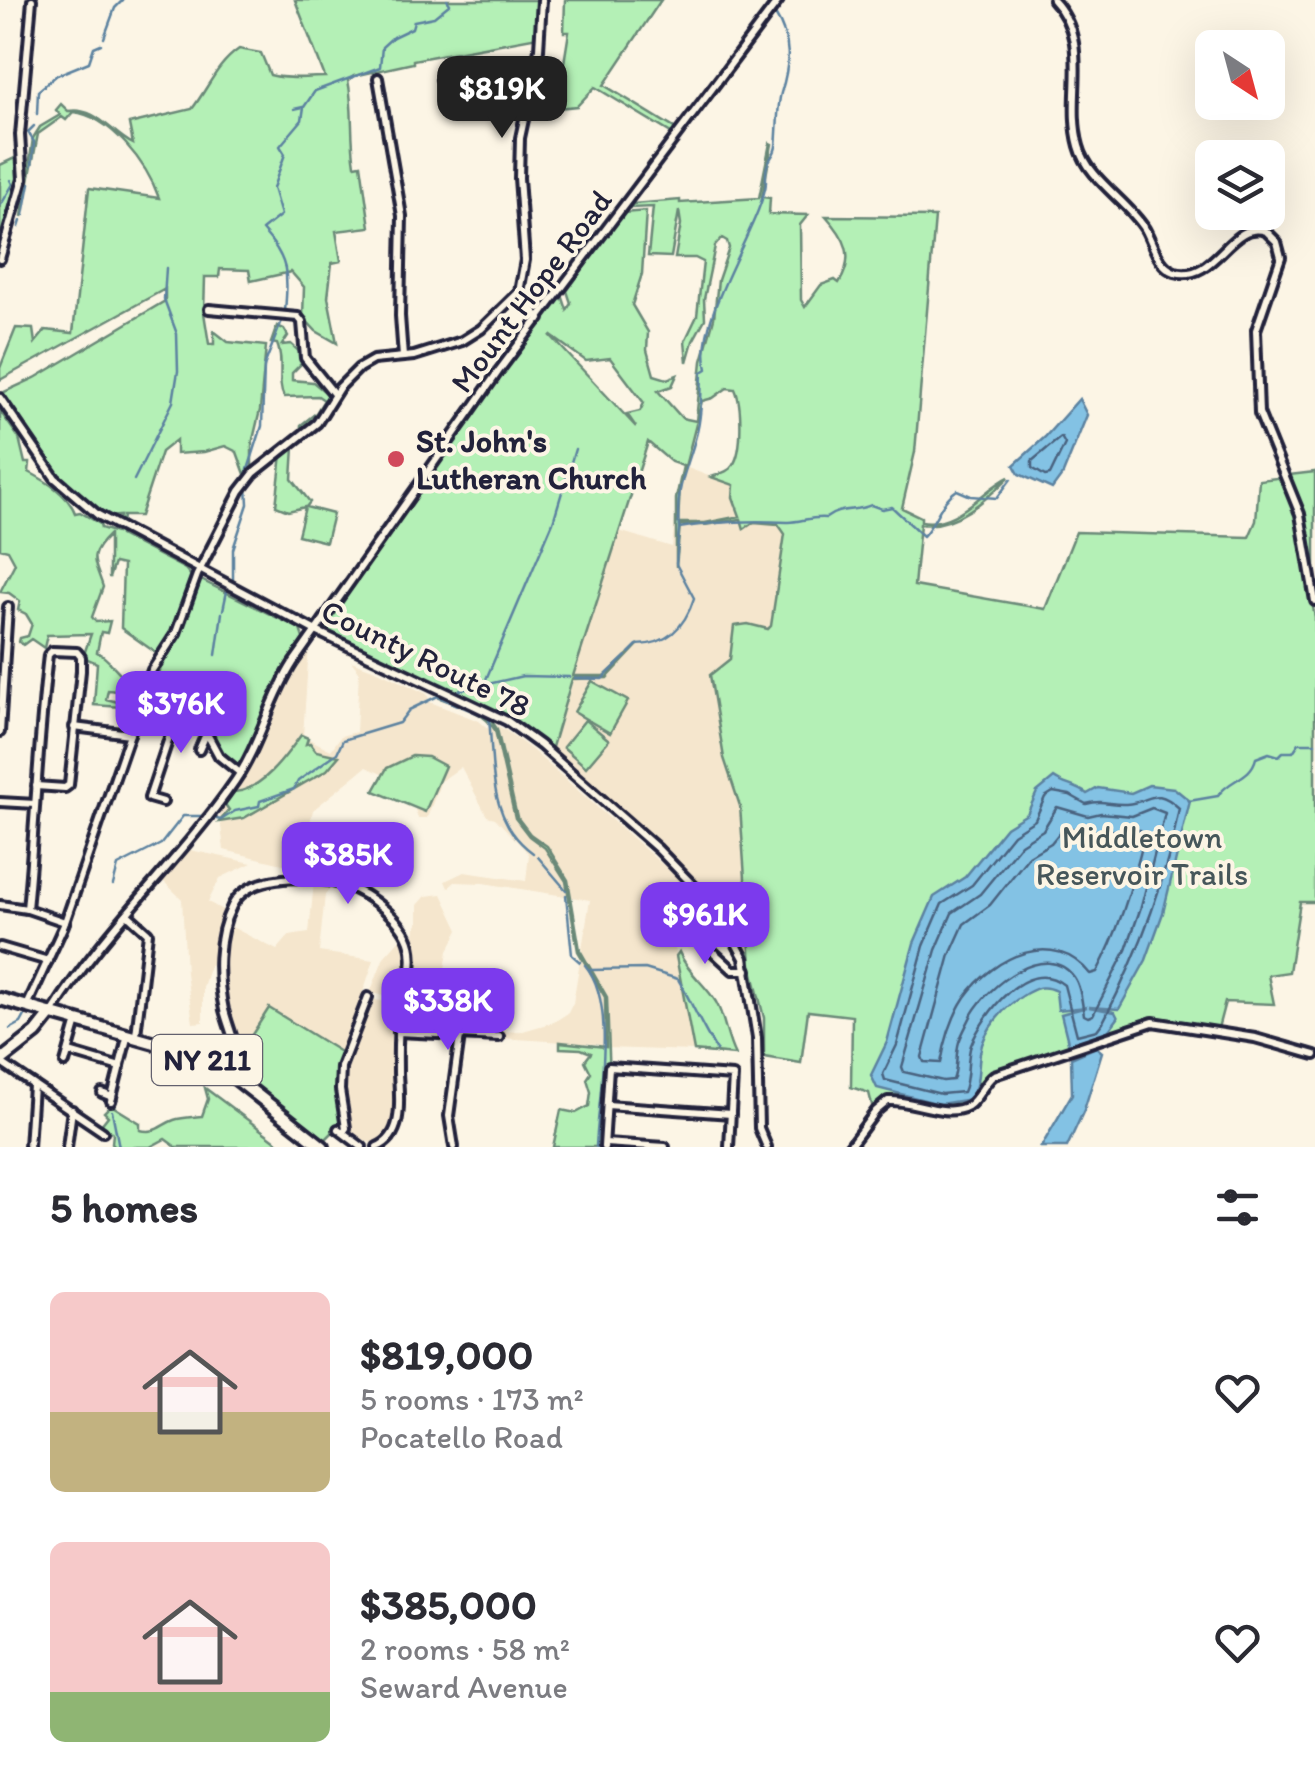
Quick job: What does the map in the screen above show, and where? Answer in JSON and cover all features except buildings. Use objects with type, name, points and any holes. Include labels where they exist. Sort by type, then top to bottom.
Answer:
[{"type":"main road","points":[[0,999],[52,1013],[37,1032],[0,1061]]},
{"type":"main road","name":"NY 211","points":[[52,1013],[132,1034],[215,1064],[319,1146]]},
{"type":"street","points":[[0,259],[23,178],[20,144],[32,0]]},
{"type":"street","points":[[27,1006],[65,922],[153,667],[178,627],[199,570],[246,482],[313,427],[335,394],[364,365],[379,359],[432,352],[462,341],[481,329],[519,292],[525,260],[520,138],[537,63],[542,0]]},
{"type":"street","name":"Mount Hope Road","points":[[52,1013],[240,773],[283,678],[498,372],[780,0]]},
{"type":"street","points":[[1053,0],[1065,16],[1076,46],[1075,114],[1081,152],[1091,169],[1139,221],[1165,266],[1180,272],[1203,266],[1216,260],[1240,233],[1250,229],[1266,231],[1279,246],[1280,265],[1256,330],[1258,413],[1300,514],[1315,601]]},
{"type":"street","points":[[441,79],[537,63]]},
{"type":"street","points":[[480,95],[483,72]]},
{"type":"street","points":[[378,78],[402,216],[403,357]]},
{"type":"street","points":[[519,292],[540,318]]},
{"type":"street","points":[[209,309],[298,317],[302,322],[305,358],[335,394]]},
{"type":"street","name":"County Route 78","points":[[0,398],[48,469],[76,499],[110,522],[316,632],[483,708],[540,745],[638,830],[708,898],[730,928],[747,970],[757,1038],[758,1128],[767,1147]]},
{"type":"street","points":[[0,732],[8,607]]},
{"type":"street","points":[[27,909],[36,786],[50,652],[78,652],[81,655],[67,787],[36,786]]},
{"type":"street","points":[[142,700],[180,704],[195,710],[219,756],[240,773]]},
{"type":"street","points":[[163,802],[148,798],[180,704]]},
{"type":"street","points":[[74,727],[130,734]]},
{"type":"street","points":[[199,750],[207,733]]},
{"type":"street","points":[[0,802],[35,804]]},
{"type":"street","points":[[335,882],[337,872]]},
{"type":"street","points":[[237,1054],[224,1008],[220,964],[222,936],[233,903],[246,890],[274,881],[335,882],[352,888],[400,926],[408,940],[410,972],[398,1032],[398,1120],[390,1140],[377,1147]]},
{"type":"street","points":[[0,905],[65,922]]},
{"type":"street","points":[[102,1093],[112,1099],[132,1034],[148,933],[127,914]]},
{"type":"street","points":[[673,915],[733,970],[747,970]]},
{"type":"street","points":[[0,948],[48,961]]},
{"type":"street","points":[[362,1147],[341,1131],[346,1128],[340,1090],[341,1068],[368,996]]},
{"type":"street","points":[[65,1062],[78,1020]]},
{"type":"street","points":[[850,1147],[876,1110],[888,1101],[963,1108],[994,1075],[1148,1023],[1255,1038],[1315,1054]]},
{"type":"street","points":[[398,1032],[499,1037]]},
{"type":"street","points":[[454,1147],[449,1116],[460,1036]]},
{"type":"street","points":[[69,1052],[120,1067]]},
{"type":"street","points":[[0,1061],[103,1132]]},
{"type":"street","points":[[665,1147],[604,1145],[609,1067],[734,1076],[729,1147]]},
{"type":"street","points":[[29,1147],[34,1084]]},
{"type":"street","points":[[607,1104],[731,1114]]},
{"type":"street","points":[[67,1147],[72,1110]]},
{"type":"shaded area","points":[[915,453],[902,508],[921,517],[914,586],[928,590],[751,965],[728,918],[702,887],[550,754],[619,531],[672,547],[685,467],[740,488]]},
{"type":"shaded area","points":[[309,646],[303,736],[331,750],[341,736],[356,732],[359,671],[351,661],[378,671],[427,694],[430,702],[479,721],[490,730],[494,724],[505,730],[689,888],[667,905],[694,1051],[500,1038],[499,1032],[523,1031],[554,1022],[568,1013],[590,900],[483,883],[455,882],[448,888],[445,881],[464,872],[526,881],[529,854],[495,818],[487,816],[461,767],[441,781],[427,818],[418,818],[406,785],[366,767],[313,810],[299,868],[224,850],[218,802],[225,800],[237,782],[264,717]]},
{"type":"shaded area","points":[[185,849],[252,863],[220,878],[208,902],[226,912],[218,933],[216,959],[203,987],[203,1022],[193,1023],[182,899],[161,879]]},
{"type":"shaded area","points":[[314,882],[334,885],[325,895],[319,952],[374,960],[342,1053],[270,1008],[243,1053],[223,986],[228,925],[277,950],[289,936],[309,933]]},
{"type":"shaded area","points":[[442,894],[459,930],[448,951],[441,993],[444,994],[435,1028],[400,1026],[418,905],[426,896]]},
{"type":"shaded area","points":[[402,937],[408,951],[402,998],[370,993],[384,957]]},
{"type":"shaded area","points":[[368,999],[400,1004],[394,1123],[385,1138],[372,1144],[350,1132],[344,1091],[350,1053]]},
{"type":"green space","points":[[295,0],[539,0],[538,37],[413,60],[348,80],[355,165],[361,164],[370,227],[336,231],[341,261],[332,263],[328,297],[337,343],[316,331],[303,317],[304,287],[291,272],[251,281],[249,270],[220,269],[219,277],[205,277],[204,313],[209,344],[214,344],[214,331],[228,342],[266,346],[252,466],[245,474],[237,452],[225,446],[176,454],[176,440],[161,452],[140,516],[123,516],[120,535],[185,569],[193,578],[178,624],[159,655],[121,628],[123,565],[114,563],[109,578],[109,535],[102,542],[94,560],[103,587],[92,617],[96,622],[110,621],[107,633],[101,632],[97,652],[134,684],[108,690],[106,699],[122,703],[121,707],[94,705],[97,663],[83,657],[91,634],[47,635],[44,648],[31,639],[23,645],[20,638],[28,636],[32,624],[18,610],[20,601],[0,592],[15,563],[8,550],[0,548],[0,411],[19,438],[25,463],[30,463],[29,472],[62,494],[75,513],[80,512],[101,528],[116,533],[120,516],[107,517],[62,482],[2,393],[35,378],[165,301],[165,289],[0,380],[0,368],[16,328],[33,329],[35,343],[46,330],[73,333],[89,188],[159,198],[137,157],[114,132],[87,115],[73,112],[66,120],[62,117],[38,134],[22,217],[33,138],[40,127],[60,115],[56,110],[61,104],[68,111],[95,116],[133,144],[129,124],[192,109],[219,69],[239,49],[261,53],[270,75],[325,77]]},
{"type":"green space","points":[[565,0],[661,0],[604,85],[679,131],[676,136],[595,87],[577,106],[527,111],[535,80],[564,63],[569,32],[564,32]]},
{"type":"green space","name":"Middletown Reservoir Trails","points":[[770,143],[762,197],[770,198],[769,214],[808,215],[800,225],[801,300],[805,307],[821,285],[835,280],[839,283],[847,264],[843,239],[826,216],[935,217],[915,452],[902,508],[921,517],[921,521],[946,519],[1009,477],[957,517],[945,522],[920,524],[914,586],[1045,609],[1076,532],[1249,537],[1256,521],[1259,480],[1285,477],[1298,512],[1300,544],[1315,617],[1315,902],[1300,902],[1289,972],[1268,975],[1274,1004],[1225,1002],[1217,1032],[1146,1021],[992,1077],[962,1107],[890,1103],[874,1113],[869,1093],[851,1087],[852,1016],[808,1011],[801,1063],[764,1057],[764,1018],[751,965],[740,806],[724,758],[710,675],[730,659],[734,626],[771,626],[785,534],[778,524],[754,522],[744,529],[741,519],[705,525],[680,525],[676,567],[676,499],[683,466],[671,462],[648,442],[573,676],[605,676],[639,644],[607,678],[572,679],[550,754],[529,735],[450,693],[444,696],[481,710],[497,729],[517,817],[530,834],[547,846],[568,880],[580,950],[607,997],[610,1081],[605,1147],[553,1147],[561,1110],[576,1113],[589,1106],[591,1092],[587,1079],[591,1073],[585,1061],[591,1053],[560,1048],[560,1042],[606,1047],[605,997],[578,951],[566,881],[545,848],[529,836],[515,818],[495,730],[490,723],[471,709],[440,698],[445,693],[335,639],[325,625],[483,398],[562,295],[567,310],[571,303],[567,291],[623,213],[646,211],[642,274],[632,305],[648,332],[647,350],[654,375],[667,379],[677,375],[672,386],[658,391],[682,418],[696,421],[702,361],[714,318],[718,280],[729,248],[727,241],[722,238],[715,246],[704,299],[705,319],[687,362],[685,341],[697,316],[703,262],[675,258],[681,224],[679,211],[671,257],[648,256],[653,207],[631,208],[633,204],[680,200],[759,198]],"holes":[[[550,335],[586,361],[610,358],[644,403],[640,411],[627,414],[636,427]],[[727,388],[735,389],[739,405],[739,449],[731,467],[711,477],[734,485],[733,497],[740,516],[705,523],[678,523],[680,486],[702,401]]]},
{"type":"green space","points":[[19,156],[20,178],[0,247],[0,165]]},
{"type":"green space","points":[[277,326],[288,336],[282,345],[291,344],[303,355],[292,380],[313,382],[330,396],[320,418],[300,435],[301,425],[324,400],[318,396],[284,397],[279,351],[277,344],[271,343]]},
{"type":"green space","points":[[294,447],[292,479],[310,502],[306,507],[333,514],[326,542],[298,535],[305,507],[288,511],[276,506],[282,454]]},
{"type":"green space","points":[[1315,472],[1315,580],[1304,513],[1289,475]]},
{"type":"green space","points":[[197,578],[300,629],[304,641],[268,701],[241,766],[236,767],[219,752],[195,706],[149,698]]},
{"type":"green space","points":[[592,681],[628,701],[610,733],[574,712]]},
{"type":"green space","points":[[585,720],[609,740],[586,767],[563,747]]},
{"type":"green space","points":[[301,735],[308,738],[306,744],[310,743],[316,751],[339,756],[327,770],[244,818],[219,822],[229,810],[224,803],[234,792],[263,779]]},
{"type":"green space","points":[[412,756],[428,757],[445,766],[425,812],[374,791],[387,768]]},
{"type":"green space","points":[[679,952],[716,1002],[735,1055],[694,1051],[676,956]]},
{"type":"green space","points":[[269,1008],[342,1053],[338,1074],[343,1122],[323,1142],[230,1069]]},
{"type":"green space","points":[[205,1088],[284,1147],[176,1147],[165,1139],[150,1147],[116,1147],[112,1143],[113,1133],[101,1125],[108,1116],[104,1112],[111,1105],[146,1131],[177,1119],[202,1116],[208,1099]]},
{"type":"water","points":[[1079,399],[1087,415],[1063,474],[1052,489],[1019,474],[1014,465]]},
{"type":"water","points":[[1054,778],[1087,794],[1098,788],[1131,793],[1149,785],[1174,788],[1190,801],[1163,913],[1146,960],[1119,1009],[1089,1007],[1115,1012],[1118,1018],[1103,1038],[1070,1050],[1061,1014],[1087,1007],[1058,1010],[1056,991],[1038,988],[1011,1004],[991,1026],[982,1044],[971,1099],[940,1104],[877,1088],[871,1075],[887,1042],[914,943],[934,897],[965,877],[1006,827],[1027,814],[1037,792]]},
{"type":"water","points":[[1096,1047],[1102,1052],[1084,1110],[1067,1147],[1041,1147],[1072,1094],[1071,1058]]},
{"type":"waterway","points":[[104,38],[115,8],[123,0]]},
{"type":"waterway","points":[[285,312],[285,268],[262,230],[281,215],[273,188],[285,154],[280,146],[302,120],[304,107],[315,91],[380,67],[382,47],[412,28],[414,21],[434,17],[450,4],[447,0]]},
{"type":"waterway","points":[[679,528],[680,490],[698,428],[709,327],[759,209],[767,166],[776,146],[788,53],[775,14]]},
{"type":"waterway","points":[[37,114],[38,91],[57,75],[89,62],[94,47],[101,44]]},
{"type":"waterway","points":[[294,109],[303,107]]},
{"type":"waterway","points":[[32,165],[34,142],[28,132],[34,126]]},
{"type":"waterway","points":[[1,205],[13,184],[11,180]]},
{"type":"waterway","points":[[24,215],[30,183]]},
{"type":"waterway","points":[[19,227],[21,221]]},
{"type":"waterway","points":[[134,480],[173,402],[178,371],[177,334],[164,299],[166,268]]},
{"type":"waterway","points":[[246,476],[262,426],[264,366],[283,318]]},
{"type":"waterway","points":[[484,684],[553,522],[575,449]]},
{"type":"waterway","points":[[629,653],[637,645],[666,638],[680,626],[690,608],[694,598],[676,564],[679,528],[720,522],[826,518],[871,505],[892,507],[923,536],[957,490],[971,496],[997,498],[1011,479]]},
{"type":"waterway","points":[[233,580],[233,549],[248,504],[247,486]]},
{"type":"waterway","points":[[223,610],[227,591]]},
{"type":"waterway","points":[[216,655],[222,613]]},
{"type":"waterway","points":[[575,678],[602,679],[626,656]]},
{"type":"waterway","points":[[457,691],[523,676],[569,677]]},
{"type":"waterway","points":[[212,818],[221,820],[294,789],[298,781],[337,753],[343,740],[399,723],[409,710],[440,695]]},
{"type":"waterway","points":[[439,697],[489,718],[493,774],[501,809],[518,840],[533,853]]},
{"type":"waterway","points":[[1189,801],[1218,796],[1249,770],[1256,758],[1293,752],[1299,743],[1315,743]]},
{"type":"waterway","points":[[113,885],[118,866],[161,844],[183,816],[203,816]]},
{"type":"waterway","points":[[538,857],[566,890]]},
{"type":"waterway","points":[[566,895],[572,955],[580,962]]},
{"type":"waterway","points":[[585,965],[595,982],[604,1027],[596,1147]]},
{"type":"waterway","points":[[591,970],[645,969],[678,979],[717,1051]]},
{"type":"waterway","points":[[10,1029],[21,1023],[27,1012]]},
{"type":"waterway","points":[[112,1111],[119,1147]]},
{"type":"place","name":"St. John's Lutheran Church","points":[[396,459]]}]
